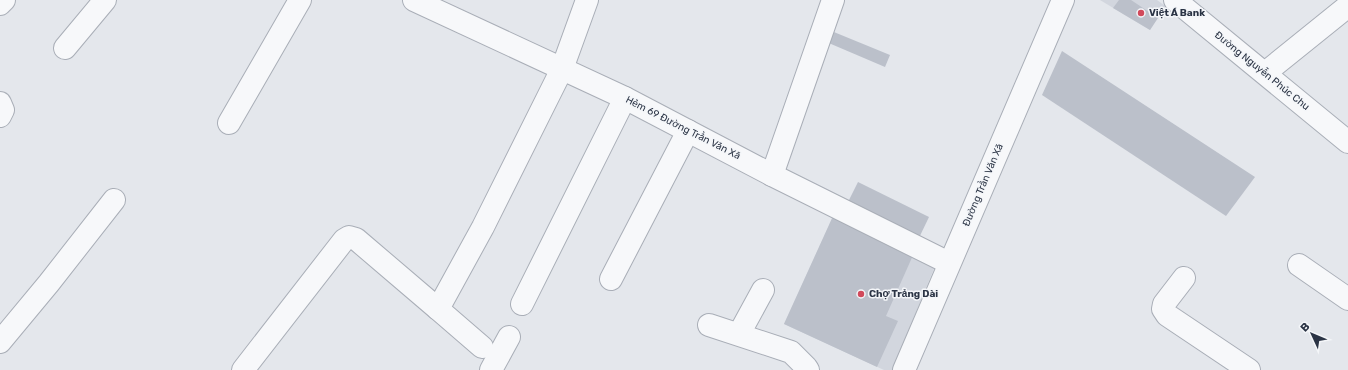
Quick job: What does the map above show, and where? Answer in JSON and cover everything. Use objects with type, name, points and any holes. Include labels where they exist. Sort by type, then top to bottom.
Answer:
[{"type":"street","points":[[0,4],[4,0]]},
{"type":"street","points":[[65,48],[105,0]]},
{"type":"street","points":[[229,123],[300,0]]},
{"type":"street","name":"Hẻm 69 Đường Trần Văn Xã","points":[[414,0],[625,98],[772,175],[949,263]]},
{"type":"street","points":[[438,308],[483,227],[562,69],[587,0]]},
{"type":"street","points":[[772,175],[833,0]]},
{"type":"street","name":"Đường Trần Văn Xã","points":[[904,370],[1063,0]]},
{"type":"street","name":"Đường Nguyễn Phúc Chu","points":[[1175,0],[1348,142]]},
{"type":"street","points":[[1265,73],[1348,6]]},
{"type":"street","points":[[522,304],[625,98]]},
{"type":"street","points":[[0,103],[3,110],[0,116]]},
{"type":"street","points":[[611,279],[688,131]]},
{"type":"street","points":[[0,342],[49,283],[114,200]]},
{"type":"street","points":[[243,370],[344,240],[349,237],[356,239],[482,347]]},
{"type":"street","points":[[1300,264],[1348,299]]},
{"type":"street","points":[[1184,278],[1164,304],[1162,309],[1167,315],[1248,370]]},
{"type":"street","points":[[739,334],[763,290]]},
{"type":"street","points":[[709,325],[791,352],[808,370]]},
{"type":"street","points":[[491,370],[508,337]]},
{"type":"shaded area","name":"Việt Á Bank","points":[[1100,0],[1157,0],[1165,6],[1150,30]]},
{"type":"shaded area","name":"Chợ Trảng Dài","points":[[834,214],[936,264],[892,370],[884,370],[784,324]]},
{"type":"building","name":"Việt Á Bank","points":[[1119,0],[1131,0],[1158,18],[1150,30],[1113,8]]},
{"type":"building","points":[[829,30],[890,55],[885,67],[824,41]]},
{"type":"building","points":[[1062,51],[1255,177],[1226,216],[1042,95]]},
{"type":"building","points":[[858,182],[929,217],[917,242],[848,202]]},
{"type":"building","name":"Chợ Trảng Dài","points":[[834,214],[914,253],[886,316],[898,321],[877,367],[784,324]]},
{"type":"place","name":"Việt Á Bank","points":[[1141,13]]},
{"type":"place","name":"Chợ Trảng Dài","points":[[861,294]]}]
